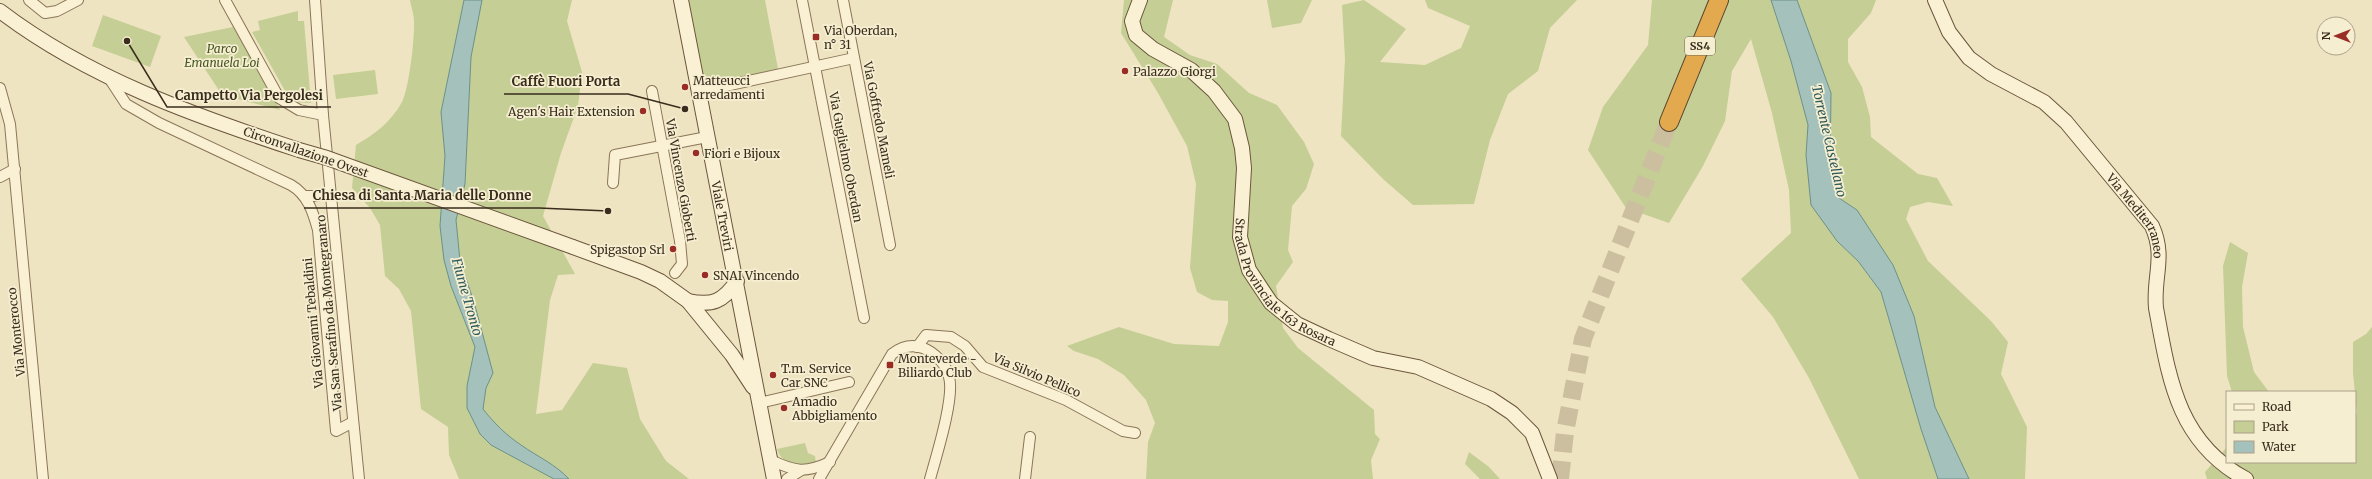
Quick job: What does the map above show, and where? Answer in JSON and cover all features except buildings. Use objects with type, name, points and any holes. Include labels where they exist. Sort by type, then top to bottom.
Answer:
[{"type":"highway","name":"SS4","points":[[1669,122],[1719,0]]},
{"type":"street","points":[[29,0],[45,13],[57,11],[78,0]]},
{"type":"street","points":[[225,0],[279,98],[299,110],[323,115]]},
{"type":"street","name":"Via San Serafino da Montegranaro","points":[[315,0],[323,115],[352,422],[359,479]]},
{"type":"street","name":"Viale Treviri","points":[[680,0],[737,281],[774,479]]},
{"type":"street","name":"Via Guglielmo Oberdan","points":[[802,0],[864,318]]},
{"type":"street","name":"Via Goffredo Mameli","points":[[843,0],[890,245]]},
{"type":"street","name":"Strada Provinciale 163 Rosara","points":[[1140,0],[1132,22],[1136,35],[1153,49],[1191,70],[1214,91],[1235,119],[1242,148],[1244,168],[1240,237],[1249,270],[1271,303],[1297,324],[1328,339],[1373,358],[1418,367],[1490,399],[1512,413],[1532,433],[1550,479]]},
{"type":"street","name":"Via Mediterraneo","points":[[1935,0],[1949,32],[1969,58],[1991,74],[2044,102],[2066,122],[2152,226],[2159,240],[2160,259],[2155,293],[2156,308],[2177,401],[2192,429],[2211,453],[2232,472],[2246,479]]},
{"type":"street","name":"Circonvallazione Ovest","points":[[0,11],[49,44],[109,78],[165,102],[299,150],[327,158],[641,272],[660,282],[688,301],[732,355],[758,398]]},
{"type":"street","points":[[698,92],[815,65],[854,58]]},
{"type":"street","name":"Via Giovanni Tebaldini","points":[[109,78],[126,104],[159,123],[291,185],[305,196],[313,212],[318,230],[336,431],[352,422]]},
{"type":"street","name":"Via Monterocco","points":[[0,88],[2,102],[10,124],[15,169],[43,479]]},
{"type":"street","name":"Via Vincenzo Gioberti","points":[[652,91],[680,241],[682,264],[675,272]]},
{"type":"street","points":[[613,183],[615,156],[707,137]]},
{"type":"street","points":[[0,177],[15,169]]},
{"type":"street","points":[[305,196],[317,196],[330,191]]},
{"type":"street","name":"Circonvallazione Ovest","points":[[688,301],[708,303],[717,302],[737,281]]},
{"type":"street","name":"Via Silvio Pellico","points":[[917,347],[926,335],[951,337],[965,346],[983,367],[1066,400],[1123,431],[1135,433]]},
{"type":"street","points":[[819,479],[892,354],[900,348],[917,347],[930,350],[941,362],[949,376],[948,401],[930,479]]},
{"type":"street","points":[[758,398],[849,382]]},
{"type":"street","points":[[1025,479],[1030,437]]},
{"type":"street","points":[[771,460],[787,468],[800,471],[815,469],[830,462]]},
{"type":"street","points":[[787,479],[800,471]]},
{"type":"green space","points":[[410,0],[464,0],[441,112],[445,156],[440,226],[451,286],[475,347],[467,386],[480,434],[491,445],[554,479],[459,479],[449,455],[448,427],[421,409],[411,311],[399,289],[385,276],[380,225],[370,208],[352,188],[356,145],[376,132],[393,116],[405,95],[414,38],[414,18]]},
{"type":"green space","points":[[482,0],[572,0],[567,21],[582,72],[578,106],[561,153],[543,216],[575,274],[558,275],[550,300],[536,414],[562,410],[593,363],[627,368],[640,419],[666,461],[689,479],[569,479],[552,465],[510,437],[483,409],[486,388],[493,373],[474,302],[460,261],[456,220],[465,184],[471,57]]},
{"type":"green space","points":[[685,0],[765,0],[778,69],[702,88]]},
{"type":"green space","points":[[1124,0],[1173,0],[1164,37],[1190,55],[1217,64],[1249,93],[1277,105],[1304,142],[1314,164],[1306,189],[1292,206],[1288,250],[1293,262],[1276,286],[1283,328],[1298,348],[1374,410],[1375,434],[1380,439],[1371,460],[1373,479],[1146,479],[1148,442],[1155,423],[1146,400],[1124,375],[1098,359],[1074,351],[1067,346],[1119,327],[1174,344],[1219,346],[1228,322],[1228,301],[1212,300],[1197,292],[1190,268],[1196,184],[1187,146],[1158,93],[1121,33]]},
{"type":"green space","points":[[1267,0],[1312,0],[1301,23],[1272,28]]},
{"type":"green space","points":[[1364,0],[1406,29],[1380,62],[1425,65],[1461,48],[1470,26],[1428,8],[1425,0],[1577,0],[1550,28],[1538,71],[1508,94],[1490,140],[1474,204],[1413,205],[1383,179],[1341,136],[1345,59],[1342,5]]},
{"type":"green space","points":[[1652,0],[1771,0],[1791,61],[1808,125],[1806,155],[1837,241],[1858,261],[1881,292],[1921,429],[1938,479],[1859,479],[1809,378],[1773,317],[1741,279],[1791,233],[1789,190],[1772,113],[1751,39],[1732,71],[1725,121],[1703,166],[1669,223],[1626,208],[1588,150],[1603,107],[1648,45]],"holes":[[[1673,87],[1686,93],[1661,120]]]},
{"type":"green space","points":[[1797,0],[1876,0],[1871,13],[1848,39],[1848,62],[1862,87],[1870,117],[1871,137],[1918,174],[1937,178],[1953,206],[1928,202],[1910,207],[1906,219],[1928,261],[1991,321],[2008,342],[2001,374],[2027,427],[2025,479],[1969,479],[1935,407],[1914,316],[1893,265],[1857,210],[1839,198],[1830,170],[1831,93]]},
{"type":"green space","points":[[298,11],[298,21],[304,21],[311,103],[293,102],[289,98],[252,32],[260,30],[258,21]]},
{"type":"green space","points":[[103,15],[161,36],[150,67],[92,46]]},
{"type":"green space","name":"Parco Emanuela Loi","points":[[233,27],[280,110],[222,95],[184,37]]},
{"type":"green space","points":[[375,70],[378,94],[336,99],[333,75]]},
{"type":"green space","points":[[2230,242],[2248,253],[2242,287],[2243,327],[2254,372],[2268,391],[2232,391],[2227,376],[2223,266]]},
{"type":"green space","points":[[2372,327],[2372,479],[2207,479],[2205,472],[2226,448],[2226,463],[2356,463],[2357,413],[2353,373],[2353,342],[2366,334]]},
{"type":"green space","points":[[805,443],[808,453],[815,456],[816,463],[804,465],[793,464],[783,459],[777,449]]},
{"type":"green space","points":[[1469,452],[1489,467],[1500,479],[1480,479],[1465,464]]},
{"type":"water","name":"Fiume Tronto","points":[[464,0],[482,0],[471,57],[465,184],[456,220],[460,261],[474,302],[493,373],[486,388],[483,409],[510,437],[552,465],[569,479],[554,479],[491,445],[480,434],[467,408],[467,386],[475,347],[451,286],[444,260],[440,226],[445,156],[441,112]]},
{"type":"water","name":"Torrente Castellano","points":[[1771,0],[1797,0],[1831,93],[1830,170],[1839,198],[1857,210],[1893,265],[1914,316],[1935,407],[1969,479],[1938,479],[1921,429],[1881,292],[1858,261],[1837,241],[1811,205],[1806,155],[1808,125],[1791,61]]},
{"type":"tunnel","points":[[1560,479],[1565,432],[1583,339],[1669,122]]},
{"type":"place","name":"Via Oberdan, n° 31","points":[[816,37]]},
{"type":"place","name":"Campetto Via Pergolesi","points":[[127,41]]},
{"type":"place","name":"Palazzo Giorgi","points":[[1125,71]]},
{"type":"place","name":"Matteucci arredamenti","points":[[685,87]]},
{"type":"place","name":"Caffè Fuori Porta","points":[[685,109]]},
{"type":"place","name":"Agen's Hair Extension","points":[[643,111]]},
{"type":"place","name":"Fiori e Bijoux","points":[[696,153]]},
{"type":"place","name":"Chiesa di Santa Maria delle Donne","points":[[608,211]]},
{"type":"place","name":"Spigastop Srl","points":[[673,249]]},
{"type":"place","name":"SNAI Vincendo","points":[[705,275]]},
{"type":"place","name":"Monteverde - Biliardo Club","points":[[890,365]]},
{"type":"place","name":"T.m. Service Car SNC","points":[[773,375]]},
{"type":"place","name":"Amadio Abbigliamento","points":[[784,408]]}]
